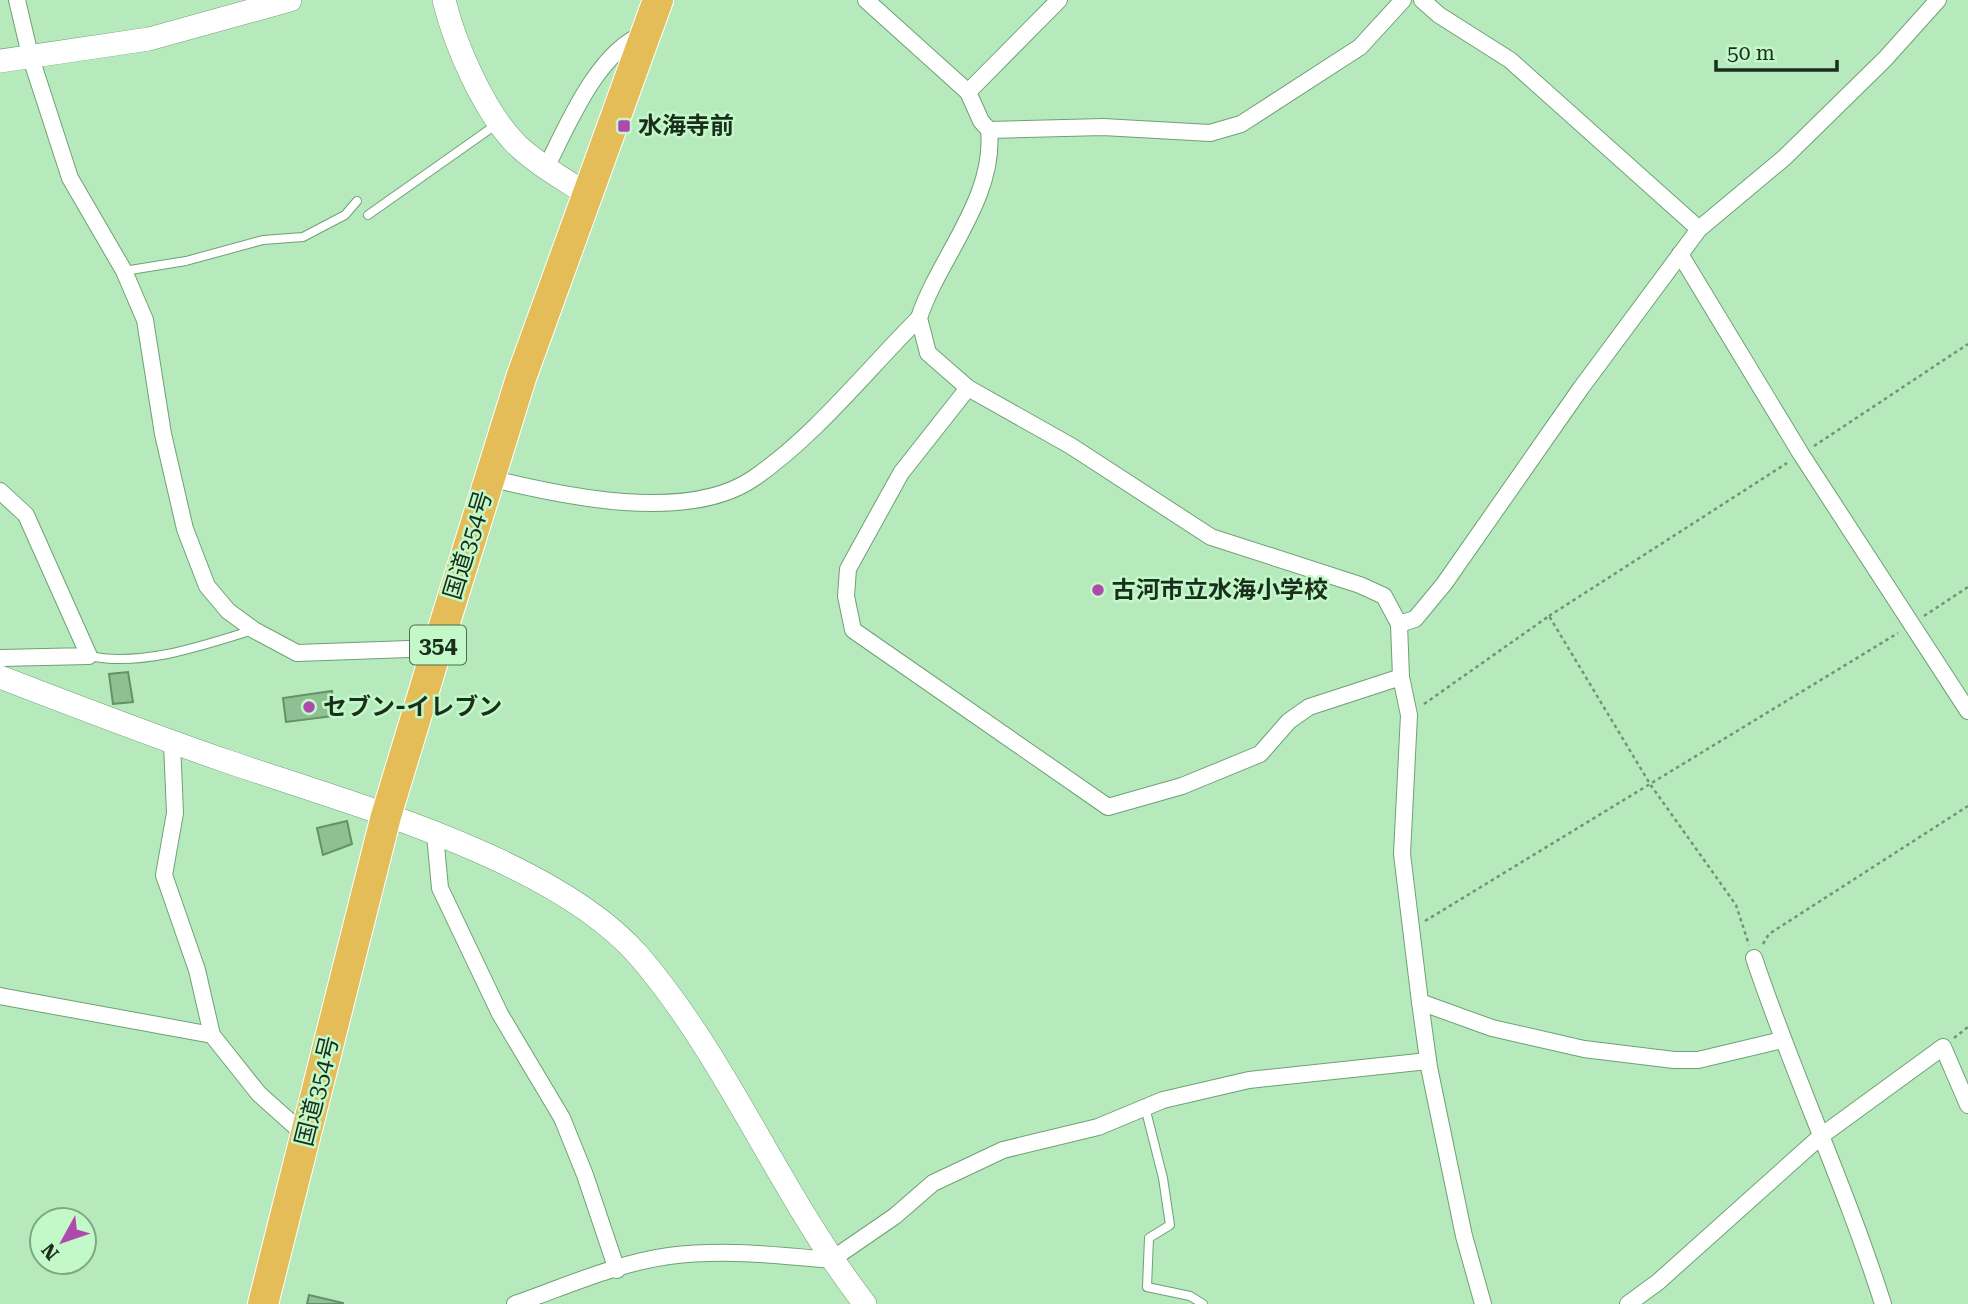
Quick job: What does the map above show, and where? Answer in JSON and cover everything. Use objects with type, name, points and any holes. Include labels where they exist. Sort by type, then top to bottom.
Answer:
[{"type":"highway","name":"国道354号","points":[[263,1304],[386,816],[489,478],[556,277],[658,0]]},
{"type":"street","points":[[17,0],[30,55],[70,178],[124,271],[145,320],[163,434],[185,529],[207,586],[228,611],[254,630],[297,653],[437,648]]},
{"type":"street","points":[[0,61],[149,39],[290,0]]},
{"type":"street","points":[[444,0],[464,55],[500,122],[517,144],[588,195]]},
{"type":"street","points":[[489,478],[545,492],[607,502],[708,497],[752,479],[802,438],[919,318],[971,214],[988,156],[989,130],[981,121],[968,92],[866,0]]},
{"type":"street","points":[[968,92],[1059,0]]},
{"type":"street","points":[[989,130],[1103,127],[1210,134],[1241,124],[1360,47],[1403,0]]},
{"type":"street","points":[[1423,0],[1438,15],[1510,60],[1699,229]]},
{"type":"street","points":[[1399,624],[1415,619],[1444,584],[1581,388],[1699,229],[1784,158],[1885,60],[1938,0]]},
{"type":"street","points":[[547,168],[586,93],[614,54],[633,38],[646,33]]},
{"type":"street","points":[[1680,254],[1801,454],[1968,711]]},
{"type":"street","points":[[919,318],[928,353],[968,388],[1071,446],[1211,537],[1360,585],[1384,596],[1399,624],[1401,677],[1409,715],[1402,855],[1428,1061],[1464,1236],[1483,1304]]},
{"type":"street","points":[[968,388],[901,473],[848,569],[846,596],[853,630],[1108,807],[1182,786],[1260,754],[1289,721],[1310,707],[1401,677]]},
{"type":"street","points":[[0,491],[26,516],[89,656],[0,657]]},
{"type":"street","points":[[0,677],[172,743],[435,835],[508,865],[596,918],[637,954],[673,1000],[831,1260],[865,1304]]},
{"type":"street","points":[[172,743],[175,813],[164,875],[197,970],[212,1035],[259,1094],[297,1128],[307,1132]]},
{"type":"street","points":[[435,835],[440,888],[500,1014],[562,1118],[585,1175],[617,1269]]},
{"type":"street","points":[[1754,958],[1782,1040],[1821,1136],[1883,1304]]},
{"type":"street","points":[[0,996],[212,1035]]},
{"type":"street","points":[[1420,1002],[1492,1028],[1571,1046],[1674,1060],[1698,1060],[1782,1040]]},
{"type":"street","points":[[1628,1304],[1658,1283],[1821,1136],[1943,1047],[1968,1105]]},
{"type":"street","points":[[515,1304],[617,1269],[669,1256],[763,1254],[831,1260],[895,1216],[933,1183],[1003,1150],[1098,1127],[1163,1100],[1249,1080],[1428,1061]]},
{"type":"lane","points":[[368,215],[500,122]]},
{"type":"lane","points":[[124,271],[186,261],[262,240],[303,237],[345,215],[357,201]]},
{"type":"lane","points":[[89,656],[110,661],[136,659],[212,643],[254,630]]},
{"type":"lane","points":[[1145,1107],[1163,1178],[1170,1225],[1149,1238],[1147,1287],[1190,1296],[1203,1304]]},
{"type":"path","points":[[1409,715],[1549,616],[1968,344]]},
{"type":"path","points":[[1411,929],[1911,625],[1968,587]]},
{"type":"path","points":[[1549,616],[1650,784],[1736,905],[1754,958]]},
{"type":"path","points":[[1754,958],[1769,934],[1968,806]]},
{"type":"building","points":[[128,672],[133,702],[113,704],[109,674]]},
{"type":"building","name":"セブン-イレブン","points":[[332,691],[334,716],[286,722],[283,698]]},
{"type":"building","points":[[347,821],[352,844],[323,855],[317,828]]},
{"type":"building","points":[[309,1295],[343,1303],[343,1304],[307,1304]]},
{"type":"place","name":"水海寺前","points":[[624,126]]},
{"type":"place","name":"古河市立水海小学校","points":[[1098,590]]},
{"type":"place","name":"セブン-イレブン","points":[[309,707]]}]
